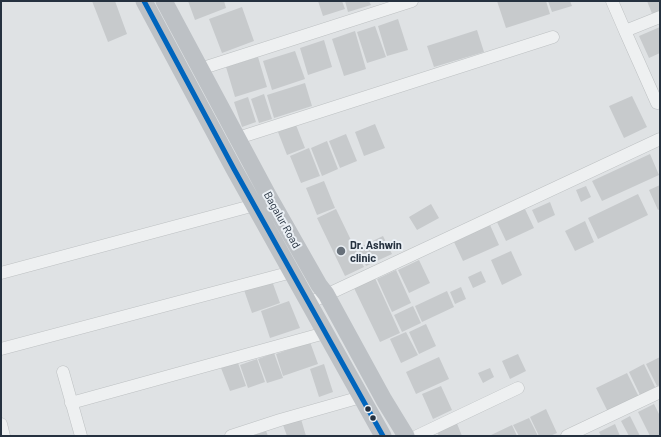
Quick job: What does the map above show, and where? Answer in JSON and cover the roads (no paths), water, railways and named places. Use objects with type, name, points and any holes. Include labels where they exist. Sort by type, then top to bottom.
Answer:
[{"type":"main road","name":"Bagalur Road","points":[[144,1],[254,206],[383,436]]},
{"type":"main road","name":"Bagalur Road","points":[[164,1],[319,285],[326,294],[402,430]]},
{"type":"street","points":[[200,69],[412,1]]},
{"type":"street","points":[[612,1],[659,104]]},
{"type":"street","points":[[625,31],[660,17]]},
{"type":"street","points":[[238,138],[554,37]]},
{"type":"street","points":[[309,303],[660,139]]},
{"type":"street","points":[[1,273],[254,206]]},
{"type":"street","points":[[1,349],[292,272]]},
{"type":"street","points":[[71,403],[326,333]]},
{"type":"street","points":[[63,372],[81,436]]},
{"type":"street","points":[[417,436],[518,388]]},
{"type":"street","points":[[567,436],[660,392]]},
{"type":"street","points":[[231,436],[280,420],[361,397]]},
{"type":"street","points":[[1,424],[4,436]]},
{"type":"street","points":[[383,436],[402,430]]},
{"type":"place","name":"Dr. Ashwin clinic","points":[[341,251]]}]
